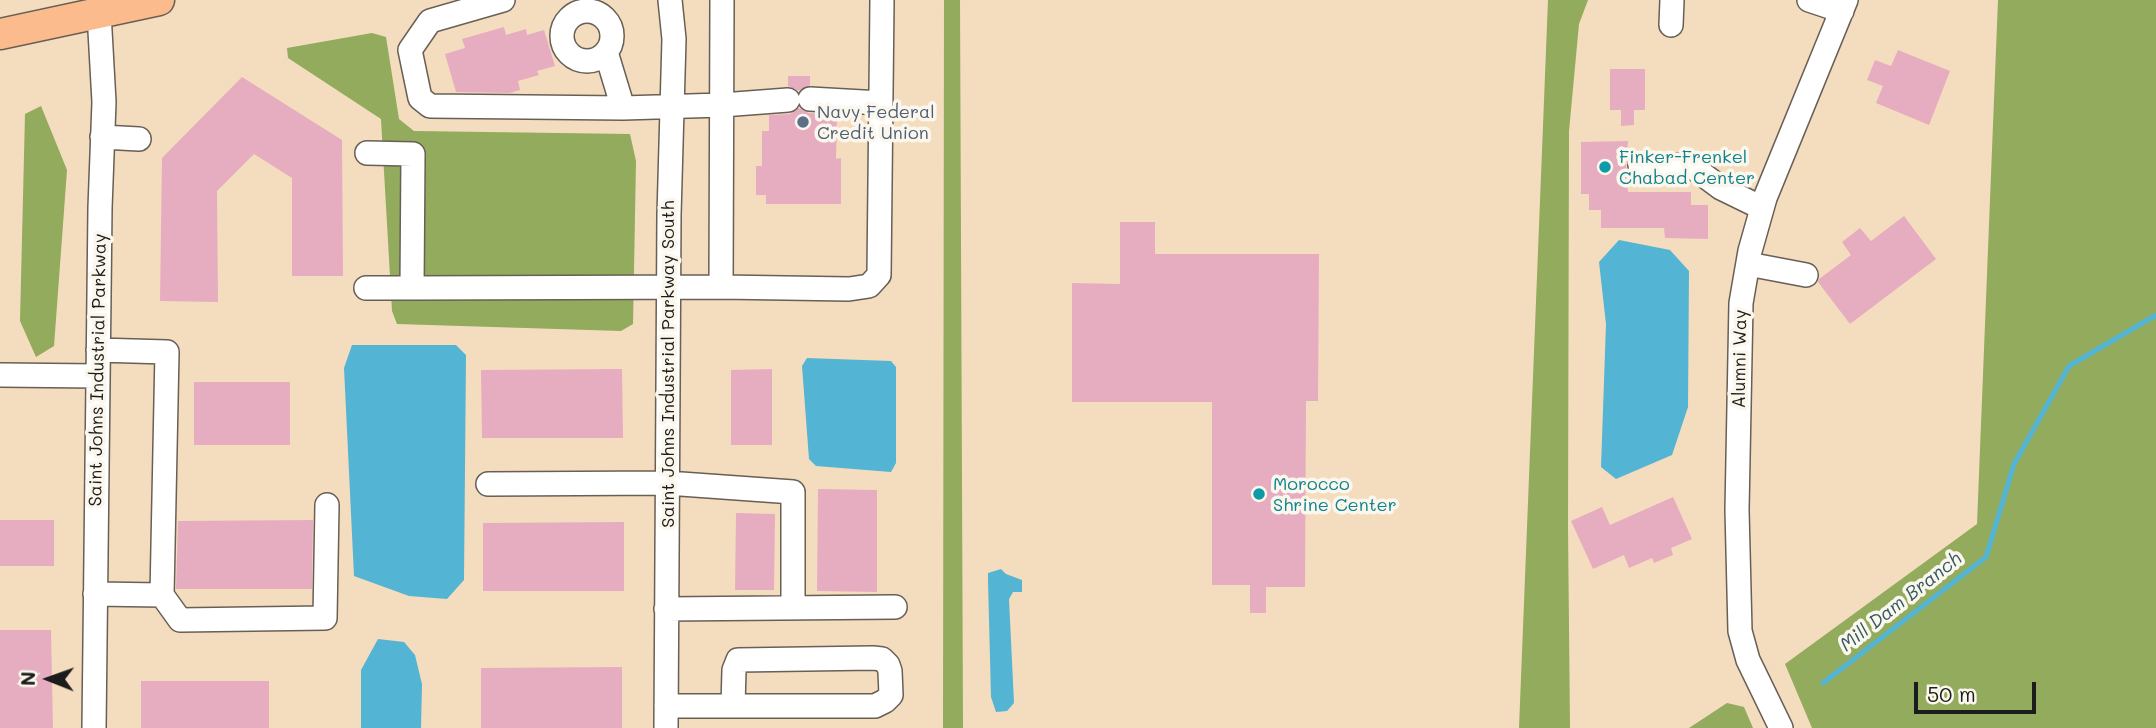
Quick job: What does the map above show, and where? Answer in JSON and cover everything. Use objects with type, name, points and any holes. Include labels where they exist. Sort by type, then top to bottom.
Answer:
[{"type":"main road","points":[[0,34],[97,4],[159,0]]},
{"type":"street","points":[[503,0],[430,21],[410,50],[420,98],[430,106],[624,108],[799,100],[881,103]]},
{"type":"street","name":"Saint Johns Industrial Parkway South","points":[[666,717],[668,286],[674,39],[670,0]]},
{"type":"street","points":[[721,286],[722,0]]},
{"type":"street","points":[[366,288],[721,286],[849,289],[869,286],[879,275],[881,0]]},
{"type":"street","points":[[1671,25],[1672,0]]},
{"type":"street","points":[[1809,0],[1844,5]]},
{"type":"street","name":"Saint Johns Industrial Parkway","points":[[94,728],[103,88],[97,4]]},
{"type":"street","name":"Alumni Way","points":[[1781,728],[1748,660],[1740,631],[1737,510],[1741,303],[1762,208],[1844,5]]},
{"type":"street","points":[[598,8],[612,37],[606,52],[593,60],[576,58],[564,46],[563,29],[572,16],[598,8]]},
{"type":"street","points":[[606,52],[624,108]]},
{"type":"street","points":[[102,137],[139,139]]},
{"type":"street","points":[[368,153],[413,154],[412,288]]},
{"type":"street","points":[[1640,165],[1690,165],[1721,188],[1762,208]]},
{"type":"street","points":[[1748,264],[1806,275]]},
{"type":"street","points":[[98,350],[167,352],[162,595],[180,620],[325,618],[327,505]]},
{"type":"street","points":[[0,375],[98,376]]},
{"type":"street","points":[[488,484],[667,483],[793,492],[793,608]]},
{"type":"street","points":[[95,594],[162,595]]},
{"type":"street","points":[[666,609],[895,607]]},
{"type":"street","points":[[666,717],[733,706],[875,706],[891,695],[890,671],[888,664],[882,659],[873,658],[738,660],[734,670],[733,706]]},
{"type":"green space","points":[[944,0],[960,0],[963,728],[943,728]]},
{"type":"green space","points":[[1548,0],[1588,0],[1579,24],[1569,131],[1570,728],[1519,728]]},
{"type":"green space","points":[[1998,0],[2156,0],[2156,728],[1812,728],[1785,664],[1977,524]]},
{"type":"green space","points":[[372,33],[386,37],[399,119],[414,131],[630,134],[636,161],[633,324],[621,331],[397,324],[392,311],[381,119],[288,58],[287,48]]},
{"type":"green space","points":[[41,106],[67,170],[54,346],[36,357],[20,321],[25,114]]},
{"type":"green space","points":[[1727,703],[1744,707],[1753,728],[1689,728]]},
{"type":"water","points":[[1619,240],[1670,250],[1689,271],[1688,407],[1672,455],[1616,479],[1601,467],[1606,324],[1599,262]]},
{"type":"water","points":[[352,345],[456,345],[466,355],[464,580],[447,599],[409,596],[354,576],[344,368]]},
{"type":"water","points":[[807,358],[891,361],[896,367],[896,463],[891,472],[816,466],[809,459],[802,366]]},
{"type":"water","points":[[1001,569],[1006,574],[1022,580],[1022,592],[1013,592],[1009,599],[1014,703],[1007,711],[996,712],[991,697],[988,573]]},
{"type":"water","points":[[378,639],[404,642],[415,655],[422,684],[421,728],[361,728],[361,670]]},
{"type":"building","points":[[504,27],[506,35],[526,29],[527,35],[544,30],[555,66],[537,71],[539,75],[518,81],[520,90],[510,93],[456,92],[445,54],[465,48],[462,39]]},
{"type":"building","points":[[1898,50],[1950,71],[1929,125],[1876,103],[1883,86],[1867,80],[1875,60],[1891,66]]},
{"type":"building","points":[[1610,69],[1645,69],[1645,110],[1634,110],[1634,125],[1621,126],[1621,110],[1610,110]]},
{"type":"building","points":[[788,76],[810,76],[810,85],[799,91],[788,86]]},
{"type":"building","points":[[242,77],[342,140],[343,276],[292,276],[292,178],[254,154],[217,191],[218,302],[160,301],[162,158]]},
{"type":"building","points":[[799,108],[809,113],[837,115],[836,159],[841,158],[841,204],[766,204],[766,195],[756,195],[756,166],[762,166],[762,131],[769,131],[769,115],[790,114]]},
{"type":"building","name":"Finker-Frenkel Chabad Center","points":[[1628,141],[1628,192],[1691,192],[1691,205],[1708,205],[1708,239],[1665,238],[1664,228],[1601,228],[1601,210],[1589,210],[1589,194],[1581,194],[1581,142]]},
{"type":"building","points":[[1904,216],[1936,259],[1850,324],[1818,282],[1819,279],[1851,255],[1842,242],[1860,228],[1871,241]]},
{"type":"building","name":"Morocco Shrine Center","points":[[1120,222],[1155,222],[1155,254],[1319,254],[1318,401],[1306,401],[1305,587],[1266,587],[1266,613],[1250,613],[1250,585],[1212,585],[1212,402],[1072,402],[1072,283],[1120,284]]},
{"type":"building","points":[[622,369],[623,438],[482,438],[481,370]]},
{"type":"building","points":[[772,369],[772,445],[731,445],[731,370]]},
{"type":"building","points":[[194,382],[290,382],[290,445],[194,445]]},
{"type":"building","points":[[818,489],[877,490],[877,592],[817,591]]},
{"type":"building","points":[[1673,497],[1692,539],[1671,548],[1673,555],[1654,563],[1652,558],[1629,568],[1624,555],[1593,569],[1571,521],[1602,507],[1610,525]]},
{"type":"building","points":[[736,513],[775,514],[774,590],[735,590]]},
{"type":"building","points":[[0,520],[54,520],[54,566],[0,566]]},
{"type":"building","points":[[313,520],[312,589],[176,589],[178,521]]},
{"type":"building","points":[[624,522],[624,591],[483,591],[483,523]]},
{"type":"building","points":[[0,630],[51,630],[53,728],[0,728]]},
{"type":"building","points":[[622,667],[622,728],[481,728],[481,668]]},
{"type":"building","points":[[141,681],[269,681],[269,728],[141,728]]},
{"type":"waterway","name":"Mill Dam Branch","points":[[1823,683],[1986,557],[2014,464],[2069,366],[2156,315]]},
{"type":"place","name":"Navy Federal Credit Union","points":[[803,122]]},
{"type":"place","name":"Finker-Frenkel Chabad Center","points":[[1605,167]]},
{"type":"place","name":"Morocco Shrine Center","points":[[1259,494]]}]
